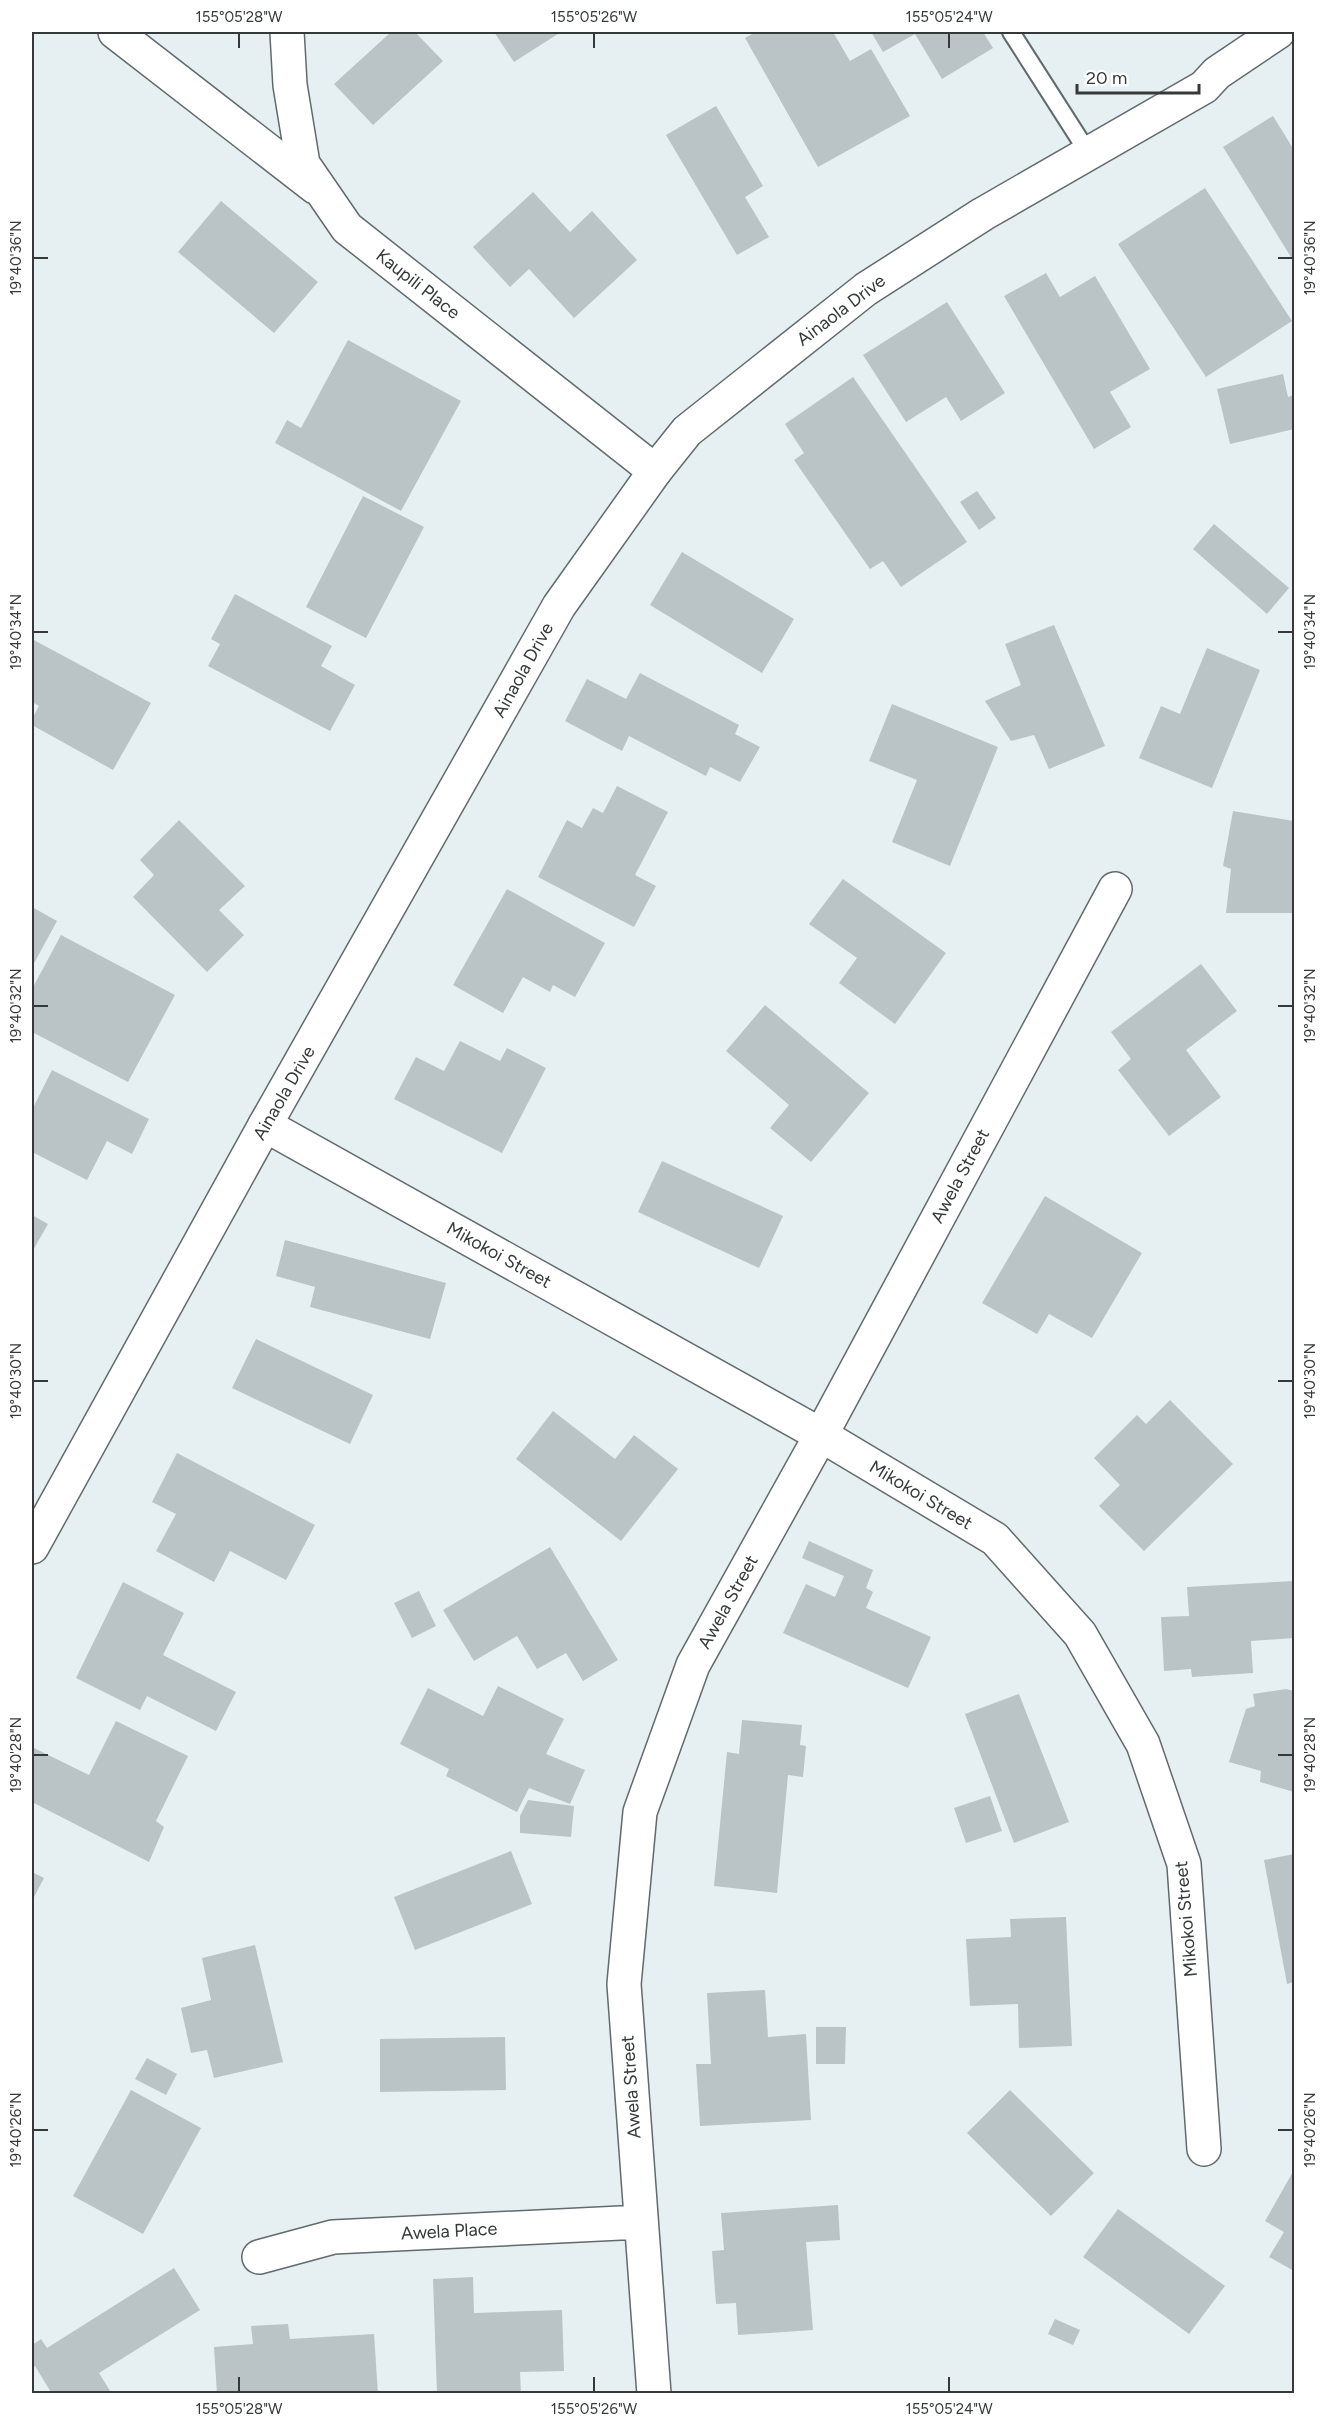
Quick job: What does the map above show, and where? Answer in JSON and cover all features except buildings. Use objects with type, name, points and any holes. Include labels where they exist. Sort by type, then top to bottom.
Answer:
[{"type":"street","points":[[115,32],[326,196]]},
{"type":"street","name":"Kaupili Place","points":[[287,32],[290,86],[303,164],[347,228],[655,471]]},
{"type":"street","name":"Ainaola Drive","points":[[32,1547],[266,1125],[559,606],[687,430],[866,289],[983,214],[1204,87],[1217,73],[1278,32]]},
{"type":"street","name":"Awela Street","points":[[654,2394],[624,1984],[640,1812],[693,1665],[821,1435],[1115,889]]},
{"type":"street","name":"Mikokoi Street","points":[[266,1125],[821,1435],[995,1539],[1080,1634],[1143,1744],[1184,1864],[1204,2149]]},
{"type":"street","name":"Awela Place","points":[[259,2257],[333,2237],[641,2222]]},
{"type":"lane","points":[[1011,32],[1089,154]]}]
